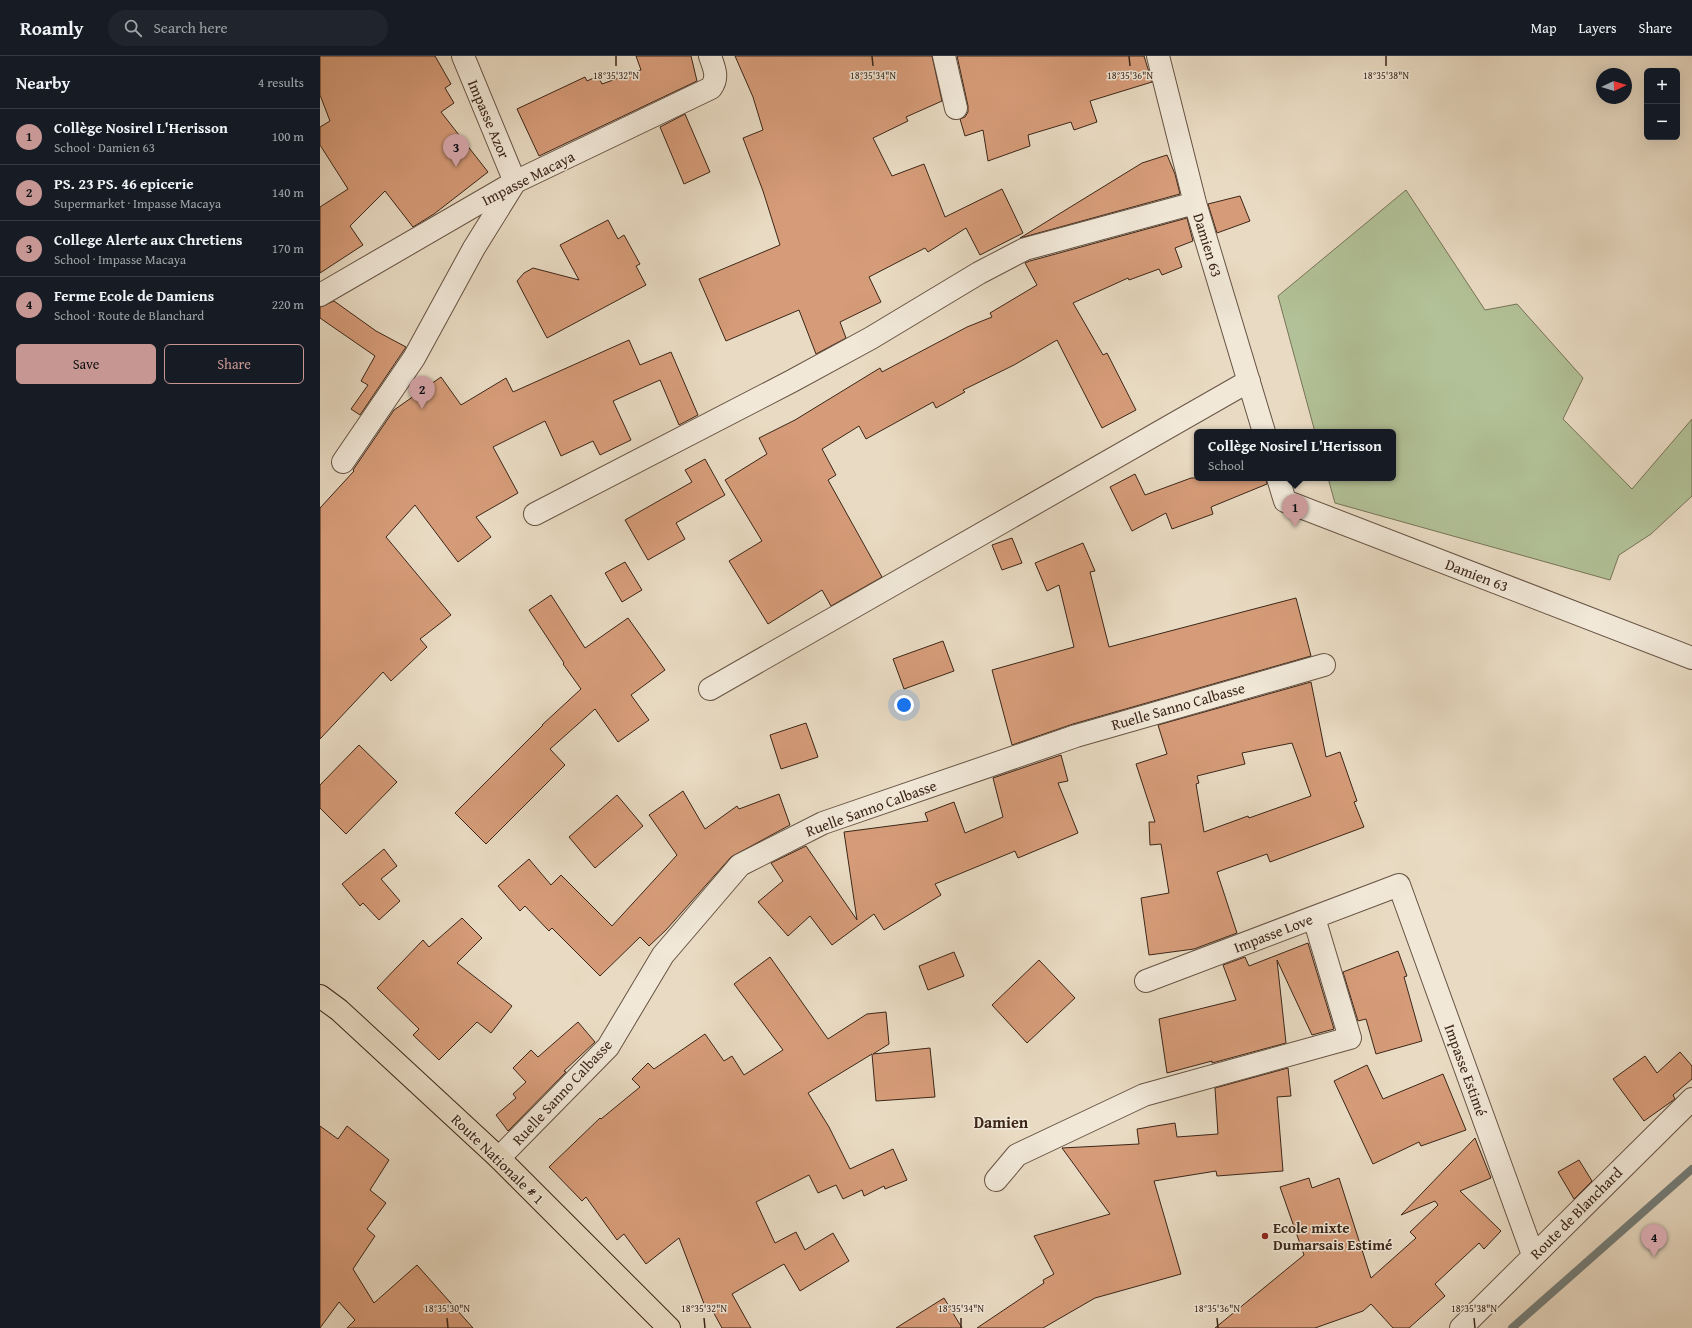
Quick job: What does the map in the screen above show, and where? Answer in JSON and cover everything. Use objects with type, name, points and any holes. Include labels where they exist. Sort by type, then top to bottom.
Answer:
[{"type":"main road","name":"Route Nationale # 1","points":[[320,996],[339,1010],[499,1158],[669,1328]]},
{"type":"street","name":"Impasse Azor","points":[[463,56],[515,182]]},
{"type":"street","name":"Impasse Macaya","points":[[320,295],[515,182],[711,88],[715,82],[717,74],[710,56]]},
{"type":"street","points":[[944,56],[956,108]]},
{"type":"street","name":"Damien 63","points":[[1158,56],[1196,203],[1263,429]]},
{"type":"street","points":[[343,462],[414,358],[474,248],[515,182]]},
{"type":"street","points":[[535,514],[792,381],[871,338],[979,273],[1024,249],[1196,203]]},
{"type":"street","points":[[710,690],[1249,381]]},
{"type":"street","name":"Damien 63","points":[[1279,481],[1285,501],[1692,658]]},
{"type":"street","name":"Ruelle Sanno Calbasse","points":[[499,1158],[608,1047],[663,955],[740,865],[822,823],[852,812],[1076,736],[1324,665]]},
{"type":"street","name":"Impasse Love","points":[[1146,981],[1399,885]]},
{"type":"street","name":"Impasse Estimé","points":[[1399,885],[1533,1255]]},
{"type":"street","points":[[996,1180],[1017,1155],[1144,1095],[1350,1038],[1314,918]]},
{"type":"street","name":"Route de Blanchard","points":[[1461,1328],[1692,1099]]},
{"type":"green space","points":[[1406,190],[1485,310],[1517,304],[1583,378],[1563,419],[1632,489],[1692,419],[1692,496],[1651,534],[1619,555],[1610,580],[1335,503],[1329,481],[1396,481],[1396,429],[1314,429],[1278,296]]},
{"type":"building","points":[[320,56],[435,56],[451,84],[445,88],[454,103],[441,112],[488,172],[434,214],[413,227],[385,191],[350,226],[363,245],[320,273],[320,207],[348,189],[320,145],[320,127],[330,121],[320,95]]},
{"type":"building","points":[[636,56],[691,56],[697,81],[539,156],[517,109],[585,77],[587,81],[598,76],[602,84],[641,70]]},
{"type":"building","points":[[735,56],[932,56],[942,101],[906,117],[908,121],[873,138],[892,176],[924,164],[945,217],[1002,189],[1023,233],[980,255],[966,228],[928,252],[925,248],[869,277],[881,302],[840,322],[846,338],[816,354],[799,310],[726,341],[699,279],[780,245],[763,191],[743,138],[763,130],[753,97]]},
{"type":"building","points":[[957,56],[1144,56],[1152,82],[1090,101],[1097,122],[1074,130],[1071,122],[1028,135],[1030,146],[988,161],[983,130],[965,136],[960,119],[965,117],[968,112],[968,106]]},
{"type":"building","points":[[685,114],[710,172],[684,184],[660,127]]},
{"type":"building","points":[[1167,155],[1175,174],[1180,194],[1020,238],[1142,163]]},
{"type":"building","points":[[1240,196],[1250,221],[1217,233],[1208,204]]},
{"type":"building","points":[[1187,218],[1193,241],[1175,248],[1182,267],[1162,275],[1159,269],[1129,280],[1128,278],[1073,303],[1103,355],[1107,353],[1136,410],[1102,428],[1057,340],[1014,365],[963,390],[965,392],[936,408],[933,402],[866,439],[859,426],[822,449],[836,475],[828,480],[882,577],[831,606],[822,590],[768,624],[729,561],[762,541],[725,480],[767,454],[759,438],[795,420],[880,368],[882,372],[967,327],[992,317],[990,313],[1037,285],[1025,263]]},
{"type":"building","points":[[608,220],[618,239],[624,235],[640,264],[636,266],[646,285],[547,338],[517,281],[524,273],[533,268],[579,280],[560,245]]},
{"type":"building","points":[[334,301],[376,331],[406,347],[360,415],[351,409],[368,385],[361,381],[375,356],[320,318],[320,307]]},
{"type":"building","points":[[629,340],[640,365],[671,352],[698,415],[679,425],[660,380],[613,401],[631,440],[600,455],[593,441],[561,456],[545,421],[493,447],[518,493],[476,517],[491,537],[458,562],[415,505],[386,537],[451,615],[420,639],[427,647],[391,681],[383,672],[320,739],[320,508],[354,471],[353,470],[394,410],[441,377],[461,405],[506,378],[513,392]]},
{"type":"building","points":[[705,459],[725,495],[676,523],[685,539],[648,560],[625,520],[692,482],[685,470]]},
{"type":"building","points":[[1135,474],[1145,495],[1191,478],[1194,478],[1194,481],[1266,481],[1267,484],[1211,507],[1213,514],[1172,529],[1166,513],[1132,531],[1110,487]]},
{"type":"building","points":[[1012,538],[1022,563],[1002,570],[992,545]]},
{"type":"building","points":[[1083,543],[1095,571],[1090,572],[1109,647],[1296,598],[1311,656],[1073,724],[1012,745],[992,670],[1074,647],[1059,585],[1047,591],[1035,563]]},
{"type":"building","points":[[625,562],[642,590],[622,602],[605,573]]},
{"type":"building","points":[[551,595],[585,648],[628,618],[665,670],[631,695],[649,720],[618,742],[595,709],[550,749],[565,765],[486,844],[455,813],[542,725],[581,689],[563,664],[564,663],[529,610]]},
{"type":"building","points":[[943,641],[954,671],[904,689],[893,659]]},
{"type":"building","points":[[1311,682],[1326,757],[1340,752],[1357,801],[1354,802],[1364,827],[1270,862],[1267,854],[1217,872],[1237,933],[1194,949],[1149,955],[1141,898],[1169,893],[1161,844],[1150,845],[1149,822],[1155,822],[1136,764],[1167,754],[1158,725]],"holes":[[[1292,743],[1311,796],[1204,832],[1196,784],[1199,783],[1197,776],[1245,764],[1242,753]]]},
{"type":"building","points":[[806,723],[818,757],[781,769],[770,735]]},
{"type":"building","points":[[359,745],[397,782],[346,834],[320,808],[320,785]]},
{"type":"building","points":[[1061,755],[1068,781],[1058,783],[1078,833],[1018,858],[1015,851],[935,884],[941,895],[884,930],[874,914],[832,945],[810,916],[788,936],[758,902],[783,881],[771,863],[806,846],[857,920],[844,832],[928,821],[925,813],[954,802],[965,833],[1003,817],[993,778]]},
{"type":"building","points":[[683,791],[705,829],[737,806],[739,809],[779,794],[790,825],[731,857],[666,930],[649,946],[640,937],[600,976],[552,928],[549,931],[525,906],[520,911],[498,886],[529,859],[551,885],[561,875],[612,926],[677,855],[649,815]]},
{"type":"building","points":[[617,795],[643,826],[595,868],[569,837]]},
{"type":"building","points":[[384,849],[397,866],[381,879],[400,901],[379,920],[363,903],[360,906],[342,884]]},
{"type":"building","points":[[462,918],[482,938],[457,963],[512,1006],[491,1033],[477,1022],[439,1060],[413,1035],[419,1029],[377,988],[423,940],[429,947]]},
{"type":"building","points":[[1308,943],[1334,1029],[1312,1035],[1277,960],[1286,1043],[1212,1063],[1212,1061],[1167,1073],[1159,1019],[1236,1000],[1223,965],[1245,957],[1249,966]]},
{"type":"building","points":[[1398,951],[1407,976],[1404,977],[1422,1041],[1376,1054],[1366,1019],[1358,1021],[1343,972]]},
{"type":"building","points":[[954,952],[964,976],[928,990],[919,966]]},
{"type":"building","points":[[770,957],[828,1039],[867,1014],[886,1012],[889,1044],[873,1054],[930,1048],[935,1097],[876,1101],[872,1054],[808,1093],[829,1127],[850,1169],[893,1149],[907,1180],[885,1189],[884,1186],[864,1196],[862,1190],[843,1199],[836,1185],[818,1193],[809,1175],[756,1202],[775,1243],[796,1232],[805,1250],[833,1233],[849,1261],[800,1291],[784,1264],[732,1294],[751,1328],[722,1328],[710,1306],[706,1309],[679,1238],[646,1264],[624,1234],[617,1240],[586,1197],[582,1201],[549,1167],[600,1118],[601,1119],[640,1087],[632,1079],[648,1063],[654,1069],[705,1034],[724,1061],[732,1056],[744,1075],[783,1050],[734,984]]},
{"type":"building","points":[[1039,960],[1075,998],[1027,1043],[992,1005]]},
{"type":"building","points":[[578,1022],[595,1042],[564,1071],[566,1072],[508,1131],[496,1115],[516,1098],[513,1094],[526,1082],[513,1068],[531,1050],[538,1057]]},
{"type":"building","points":[[1680,1052],[1692,1066],[1692,1079],[1673,1095],[1675,1099],[1644,1121],[1613,1079],[1645,1056],[1657,1073]]},
{"type":"building","points":[[1367,1065],[1383,1099],[1443,1074],[1466,1130],[1421,1146],[1419,1142],[1373,1164],[1334,1081]]},
{"type":"building","points":[[1288,1068],[1291,1096],[1277,1097],[1283,1171],[1217,1176],[1216,1171],[1154,1181],[1181,1274],[1095,1298],[1043,1328],[977,1328],[1044,1283],[1043,1280],[1054,1274],[1034,1236],[1110,1214],[1062,1148],[1139,1144],[1137,1129],[1175,1123],[1177,1137],[1218,1134],[1215,1088]]},
{"type":"building","points":[[320,1126],[338,1139],[347,1126],[389,1160],[370,1190],[386,1203],[367,1229],[375,1236],[353,1269],[374,1303],[417,1265],[473,1328],[347,1328],[355,1320],[339,1302],[320,1328]]},
{"type":"building","points":[[1475,1138],[1491,1178],[1460,1191],[1501,1231],[1484,1249],[1479,1243],[1435,1284],[1445,1296],[1409,1328],[1393,1328],[1371,1304],[1363,1311],[1315,1328],[1215,1328],[1304,1255],[1280,1187],[1309,1178],[1312,1188],[1339,1178],[1371,1278],[1416,1238],[1410,1232],[1438,1205],[1435,1201],[1401,1215]]},
{"type":"building","points":[[1579,1160],[1592,1181],[1574,1199],[1558,1172]]},
{"type":"building","points":[[944,1298],[962,1328],[896,1328]]},
{"type":"waterway","points":[[1512,1328],[1692,1169]]},
{"type":"place","name":"College Alerte aux Chretiens","points":[[456,167]]},
{"type":"place","name":"PS. 23 PS. 46 epicerie","points":[[422,409]]},
{"type":"place","name":"Collège Nosirel L'Herisson","points":[[1295,527]]},
{"type":"place","name":"Ecole mixte Dumarsais Estimé","points":[[1265,1236]]},
{"type":"place","name":"Ferme Ecole de Damiens","points":[[1654,1257]]},
{"type":"district","name":"Damien","points":[[1001,1122]]}]
